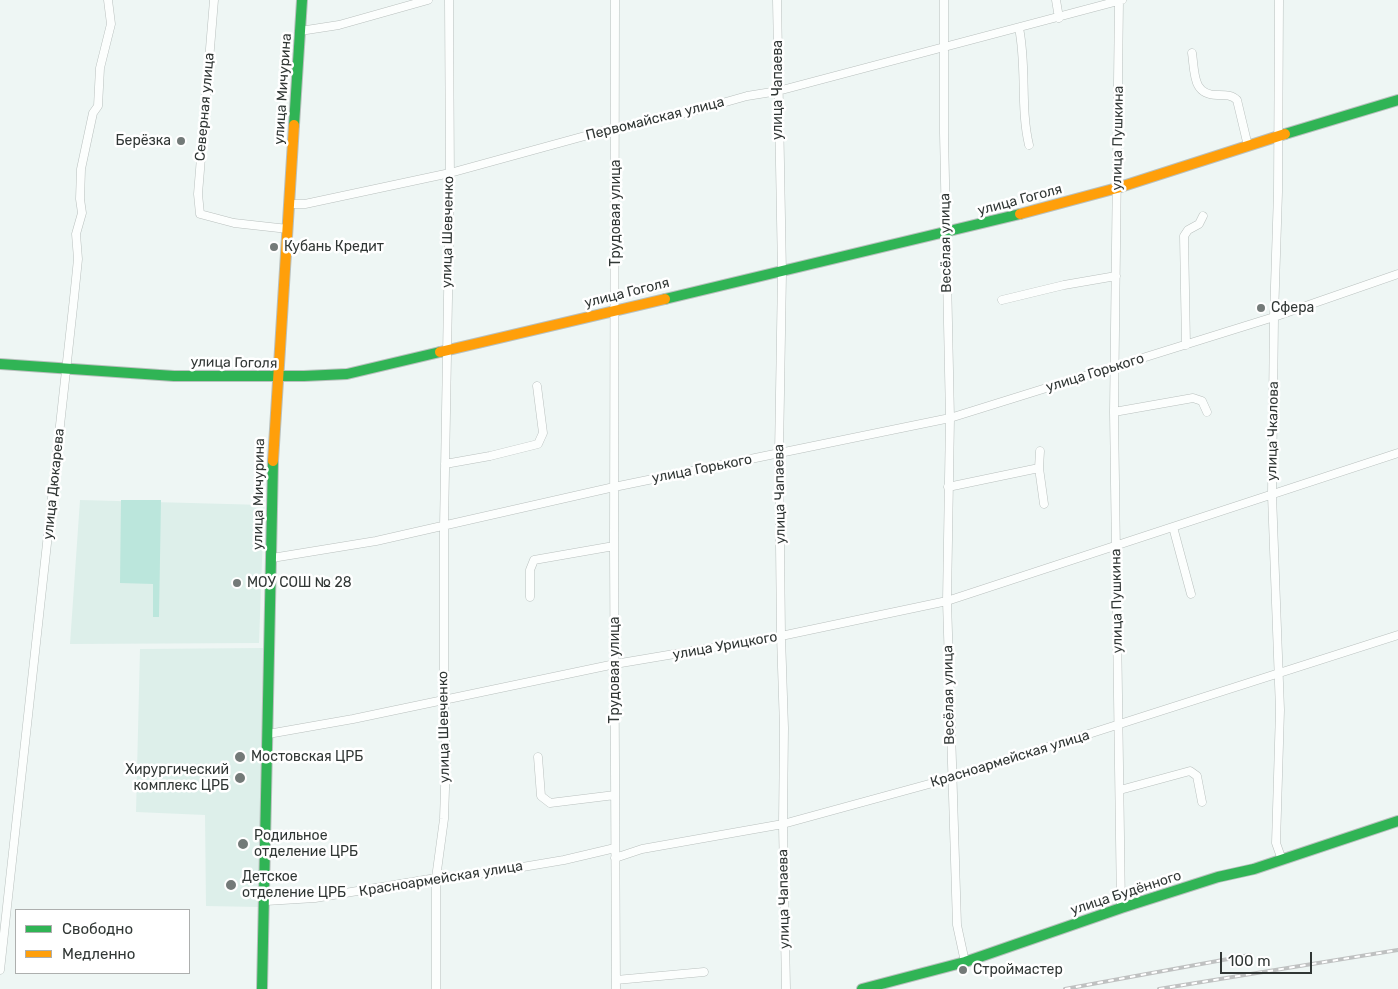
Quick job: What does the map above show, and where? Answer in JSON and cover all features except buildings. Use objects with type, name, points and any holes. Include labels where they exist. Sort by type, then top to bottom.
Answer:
[{"type":"street","name":"улица Дюкарева","points":[[0,970],[67,371],[78,259],[76,234],[82,213],[80,199],[81,169],[93,113],[98,106],[100,68],[111,24],[108,0]]},
{"type":"street","name":"Северная улица","points":[[214,0],[198,194],[200,214],[234,223],[288,228]]},
{"type":"street","name":"улица Мичурина","points":[[262,989],[266,901],[268,734],[277,378],[302,0]]},
{"type":"street","points":[[300,31],[338,25],[428,0]]},
{"type":"street","name":"улица Шевченко","points":[[436,989],[436,878],[444,810],[446,758],[444,526],[445,360],[448,349],[447,300],[450,173],[449,0]]},
{"type":"street","name":"Трудовая улица","points":[[616,0],[614,486],[616,989]]},
{"type":"street","name":"улица Чапаева","points":[[778,0],[782,273],[780,453],[781,636],[784,728],[783,824],[786,989]]},
{"type":"street","name":"Весёлая улица","points":[[944,0],[950,418],[947,601],[957,925],[965,962]]},
{"type":"street","points":[[1056,0],[1059,18]]},
{"type":"street","name":"Первомайская улица","points":[[289,204],[305,204],[450,173],[747,96],[778,91],[944,46],[1059,18],[1120,0]]},
{"type":"street","name":"улица Пушкина","points":[[1120,0],[1114,412],[1115,548],[1120,725],[1121,908]]},
{"type":"street","name":"улица Чкалова","points":[[1279,0],[1272,495],[1280,710],[1276,843],[1282,860]]},
{"type":"street","points":[[1019,28],[1025,81],[1025,129],[1029,145]]},
{"type":"street","points":[[1192,53],[1196,82],[1202,92],[1209,96],[1233,96],[1237,100],[1248,146]]},
{"type":"street","name":"улица Гоголя","points":[[0,364],[67,371],[277,378],[347,374],[448,349],[615,312],[675,295],[782,273],[946,233],[1117,188],[1278,136],[1398,100]]},
{"type":"street","points":[[1186,345],[1184,236],[1188,230],[1199,224],[1203,216]]},
{"type":"street","name":"улица Горького","points":[[272,558],[376,541],[614,486],[950,418],[1274,317],[1398,274]]},
{"type":"street","points":[[1002,300],[1064,285],[1116,276]]},
{"type":"street","points":[[445,464],[490,456],[538,444],[543,433],[537,386]]},
{"type":"street","points":[[1114,412],[1193,398],[1202,401],[1206,412]]},
{"type":"street","points":[[1040,451],[1039,468],[1044,504]]},
{"type":"street","name":"улица Урицкого","points":[[268,734],[615,664],[781,636],[947,601],[1115,548],[1398,453]]},
{"type":"street","points":[[948,487],[1039,468]]},
{"type":"street","points":[[1173,527],[1191,594]]},
{"type":"street","points":[[530,597],[530,570],[534,560],[614,546]]},
{"type":"street","name":"Красноармейская улица","points":[[615,858],[642,849],[783,824],[951,778],[1398,635]]},
{"type":"street","points":[[538,757],[541,796],[550,803],[615,795]]},
{"type":"street","points":[[1120,790],[1190,771],[1196,776],[1202,802]]},
{"type":"street","name":"улица Будённого","points":[[862,989],[965,962],[1121,908],[1218,877],[1282,860],[1398,821]]},
{"type":"street","name":"Красноармейская улица","points":[[266,901],[332,896],[436,878],[507,870],[564,860],[615,848]]},
{"type":"street","points":[[616,980],[704,972]]},
{"type":"shaded area","points":[[80,500],[264,505],[259,643],[70,644]]},
{"type":"shaded area","points":[[263,648],[259,907],[206,906],[205,815],[136,812],[140,649]]},
{"type":"green space","points":[[121,500],[161,500],[159,617],[153,617],[153,584],[120,583]]},
{"type":"railway","points":[[1159,989],[1398,950]]},
{"type":"railway","points":[[1065,989],[1250,955]]},
{"type":"traffic: fast","points":[[294,125],[302,0]]},
{"type":"traffic: fast","points":[[1285,134],[1398,100]]},
{"type":"traffic: fast","points":[[665,299],[1020,214]]},
{"type":"traffic: fast","points":[[0,364],[174,376],[304,376],[347,374],[440,352]]},
{"type":"traffic: fast","points":[[262,989],[273,461]]},
{"type":"traffic: fast","points":[[862,989],[965,962],[1121,908],[1218,877],[1254,869],[1398,821]]},
{"type":"traffic: slow","points":[[273,461],[294,125]]},
{"type":"traffic: slow","points":[[1020,214],[1117,188],[1285,134]]},
{"type":"traffic: slow","points":[[440,352],[665,299]]},
{"type":"place","name":"Берёзка","points":[[181,141]]},
{"type":"place","name":"Кубань Кредит","points":[[274,247]]},
{"type":"place","name":"Сфера","points":[[1261,308]]},
{"type":"place","name":"МОУ СОШ № 28","points":[[237,583]]},
{"type":"place","name":"Мостовская ЦРБ","points":[[240,757]]},
{"type":"place","name":"Хирургический комплекс ЦРБ","points":[[240,778]]},
{"type":"place","name":"Родильное отделение ЦРБ","points":[[243,844]]},
{"type":"place","name":"Детское отделение ЦРБ","points":[[231,885]]},
{"type":"place","name":"Строймастер","points":[[963,970]]}]
